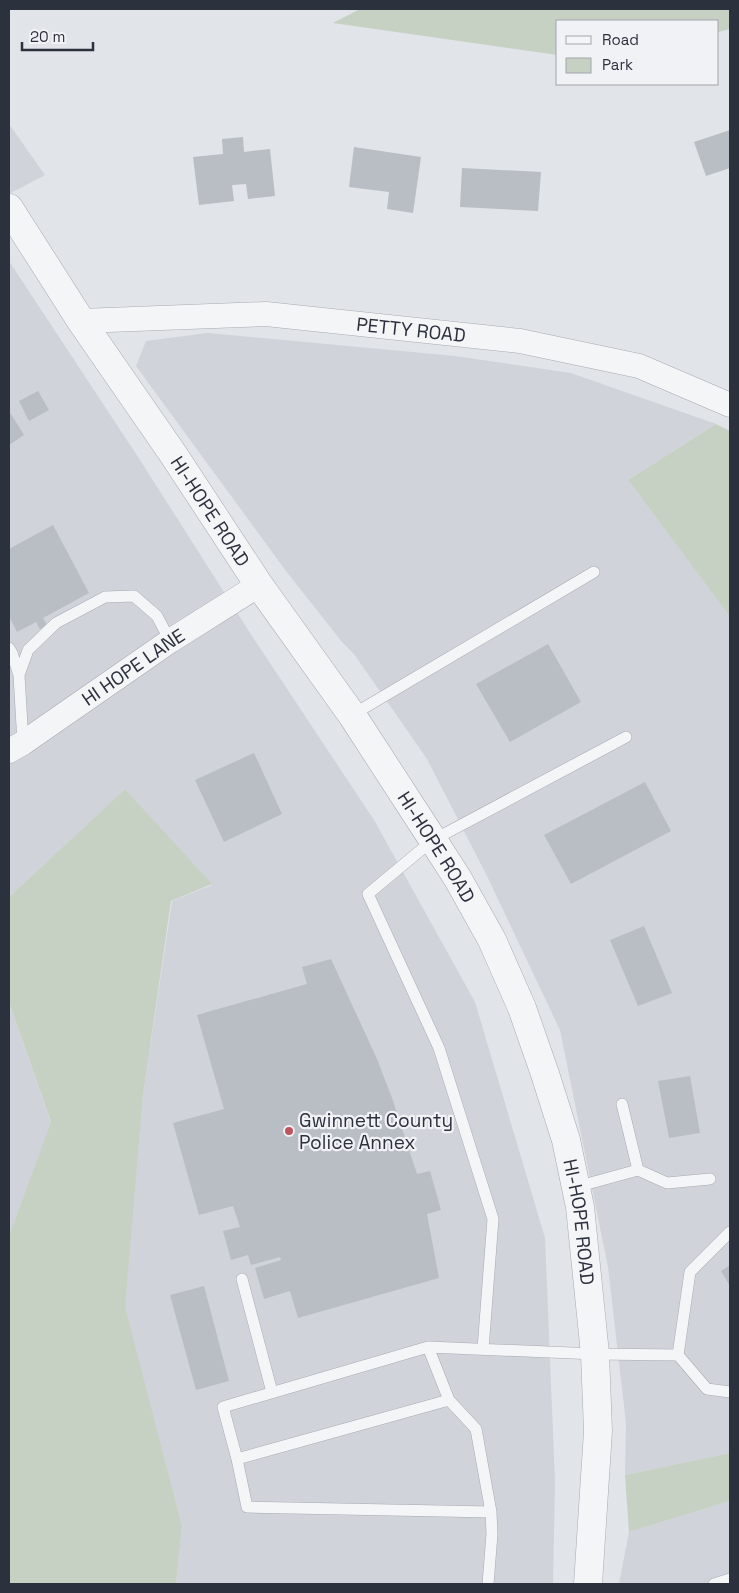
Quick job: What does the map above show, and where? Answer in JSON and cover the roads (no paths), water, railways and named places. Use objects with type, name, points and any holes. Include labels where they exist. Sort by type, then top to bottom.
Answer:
[{"type":"street","name":"HI-HOPE ROAD","points":[[9,208],[81,321],[173,454],[259,585],[352,716],[434,840],[492,940],[522,1008],[566,1140],[580,1207],[595,1354],[598,1431],[588,1584]]},
{"type":"street","name":"PETTY ROAD","points":[[81,321],[266,314],[520,341],[639,366],[730,405]]},
{"type":"street","name":"HI HOPE LANE","points":[[16,747],[170,641],[259,585]]},
{"type":"lane","points":[[352,716],[594,572]]},
{"type":"lane","points":[[16,747],[19,675],[28,650],[56,623],[105,597],[134,596],[157,616],[170,641]]},
{"type":"lane","points":[[9,648],[19,675]]},
{"type":"lane","points":[[483,1350],[493,1219],[439,1048],[368,894],[434,840],[626,737]]},
{"type":"lane","points":[[622,1104],[638,1170]]},
{"type":"lane","points":[[576,1187],[638,1170],[666,1183],[710,1178]]},
{"type":"lane","points":[[730,1232],[690,1272],[678,1355],[707,1389],[730,1392]]},
{"type":"lane","points":[[242,1279],[272,1392]]},
{"type":"lane","points":[[428,1347],[449,1400],[476,1429],[491,1512],[492,1534],[488,1584]]},
{"type":"lane","points":[[491,1512],[247,1507],[223,1407],[428,1347],[595,1354],[678,1355]]},
{"type":"lane","points":[[237,1459],[449,1400]]},
{"type":"lane","points":[[714,1584],[730,1579]]},
{"type":"place","name":"Gwinnett County Police Annex","points":[[289,1131]]}]
